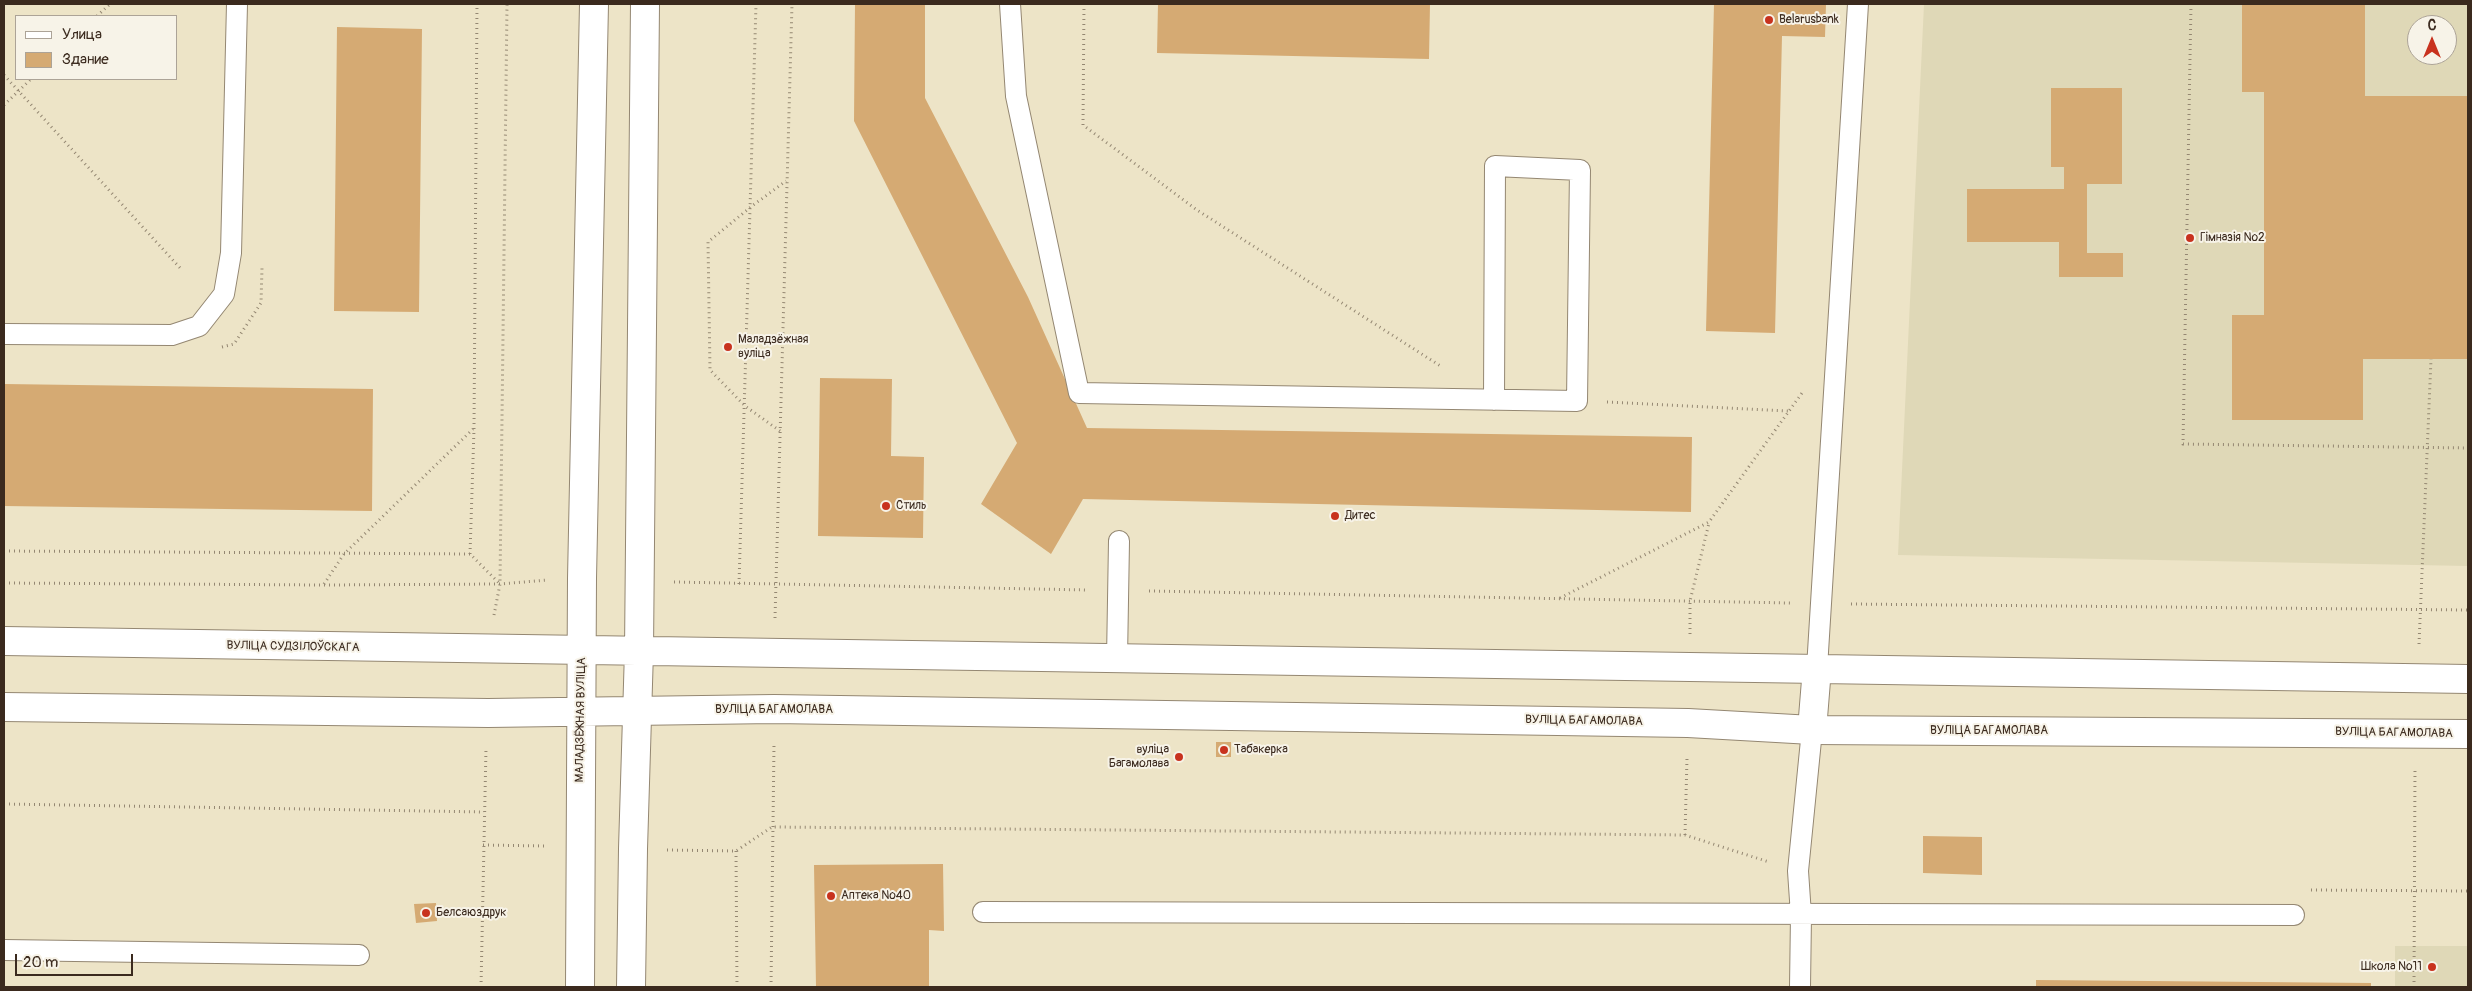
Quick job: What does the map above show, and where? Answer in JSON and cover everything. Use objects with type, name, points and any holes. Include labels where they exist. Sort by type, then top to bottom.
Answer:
[{"type":"main road","name":"МАЛАДЗЁЖНАЯ ВУЛІЦА","points":[[580,987],[580,712],[583,651],[582,578],[594,4]]},
{"type":"main road","points":[[631,987],[639,651],[638,580],[645,4]]},
{"type":"main road","name":"ВУЛІЦА СУДЗІЛОЎСКАГА","points":[[4,642],[583,651]]},
{"type":"main road","points":[[583,651],[2468,679]]},
{"type":"main road","points":[[1812,730],[1817,668]]},
{"type":"main road","points":[[4,707],[488,713],[580,712]]},
{"type":"main road","name":"ВУЛІЦА БАГАМОЛАВА","points":[[580,712],[774,709],[1678,723],[1812,730],[2468,734]]},
{"type":"lane","points":[[4,334],[172,335],[199,326],[224,294],[232,252],[237,4]]},
{"type":"lane","points":[[1010,4],[1016,96],[1079,393],[1494,400],[1576,401],[1580,170],[1495,166],[1494,400]]},
{"type":"lane","points":[[1817,668],[1858,4]]},
{"type":"lane","points":[[1117,658],[1119,541]]},
{"type":"lane","points":[[1800,987],[1801,915],[1798,871],[1812,730]]},
{"type":"lane","points":[[983,912],[2294,915]]},
{"type":"lane","points":[[4,950],[359,955]]},
{"type":"path","points":[[97,15],[110,4]]},
{"type":"path","points":[[470,554],[474,429],[477,4]]},
{"type":"path","points":[[500,584],[507,4]]},
{"type":"path","points":[[739,584],[752,206],[756,4]]},
{"type":"path","points":[[777,584],[792,4]]},
{"type":"path","points":[[1084,4],[1083,125],[1197,210],[1444,368]]},
{"type":"path","points":[[2191,4],[2183,444],[2468,448]]},
{"type":"path","points":[[4,75],[181,270]]},
{"type":"path","points":[[4,105],[30,80]]},
{"type":"path","points":[[780,432],[745,406],[710,370],[708,242],[786,181]]},
{"type":"path","points":[[2428,448],[2430,359]]},
{"type":"path","points":[[1559,598],[1709,522],[1789,411],[1576,401]]},
{"type":"path","points":[[323,585],[344,554],[474,429]]},
{"type":"path","points":[[4,550],[470,554],[500,584]]},
{"type":"path","points":[[4,583],[500,584],[582,578]]},
{"type":"path","points":[[638,580],[739,584],[1822,603],[2468,610]]},
{"type":"path","points":[[771,987],[774,709]]},
{"type":"path","points":[[481,987],[483,845],[488,713]]},
{"type":"path","points":[[4,804],[484,812]]},
{"type":"path","points":[[633,849],[736,851],[772,827],[1685,835],[1798,871]]},
{"type":"path","points":[[483,845],[579,846]]},
{"type":"path","points":[[736,851],[737,987]]},
{"type":"path","points":[[2304,890],[2468,891]]},
{"type":"shaded area","name":"Гімназія №2","points":[[1924,4],[2468,4],[2468,566],[1898,555]]},
{"type":"shaded area","name":"Школа №11","points":[[2395,946],[2468,946],[2468,987],[2395,987]]},
{"type":"building","points":[[855,4],[925,4],[925,98],[1028,297],[1087,428],[1692,437],[1691,512],[1083,499],[1051,554],[981,504],[1017,443],[854,121]]},
{"type":"building","points":[[1158,4],[1430,4],[1429,59],[1157,53]]},
{"type":"building","points":[[1714,4],[1826,4],[1825,37],[1782,36],[1775,333],[1706,331]]},
{"type":"building","name":"Гімназія №2","points":[[2242,4],[2365,4],[2365,96],[2468,96],[2468,359],[2363,359],[2363,420],[2232,420],[2232,315],[2264,315],[2264,92],[2242,92]]},
{"type":"building","points":[[337,27],[422,29],[419,312],[334,311]]},
{"type":"building","points":[[2051,88],[2122,88],[2122,184],[2087,184],[2087,253],[2123,253],[2123,277],[2059,277],[2059,242],[1967,242],[1967,189],[2064,189],[2064,167],[2051,167]]},
{"type":"building","points":[[820,378],[892,379],[891,456],[924,457],[923,538],[818,536]]},
{"type":"building","points":[[4,384],[373,389],[372,511],[4,506]]},
{"type":"building","name":"Табакерка","points":[[1216,742],[1231,742],[1231,757],[1216,757]]},
{"type":"building","points":[[1923,836],[1982,837],[1982,875],[1923,873]]},
{"type":"building","points":[[943,864],[944,931],[929,930],[929,987],[816,987],[814,865]]},
{"type":"building","name":"Белсаюздрук","points":[[436,903],[437,921],[416,923],[414,904]]},
{"type":"building","points":[[2036,980],[2371,983],[2371,987],[2036,987]]},
{"type":"place","name":"Belarusbank","points":[[1769,20]]},
{"type":"place","name":"Гімназія №2","points":[[2190,238]]},
{"type":"place","name":"Маладзёжная вуліца","points":[[728,347]]},
{"type":"place","name":"Стиль","points":[[886,506]]},
{"type":"place","name":"Дитес","points":[[1335,516]]},
{"type":"place","name":"Табакерка","points":[[1224,750]]},
{"type":"place","name":"вуліца Багамолава","points":[[1179,757]]},
{"type":"place","name":"Аптека №40","points":[[831,896]]},
{"type":"place","name":"Белсаюздрук","points":[[426,913]]},
{"type":"place","name":"Школа №11","points":[[2432,967]]}]
